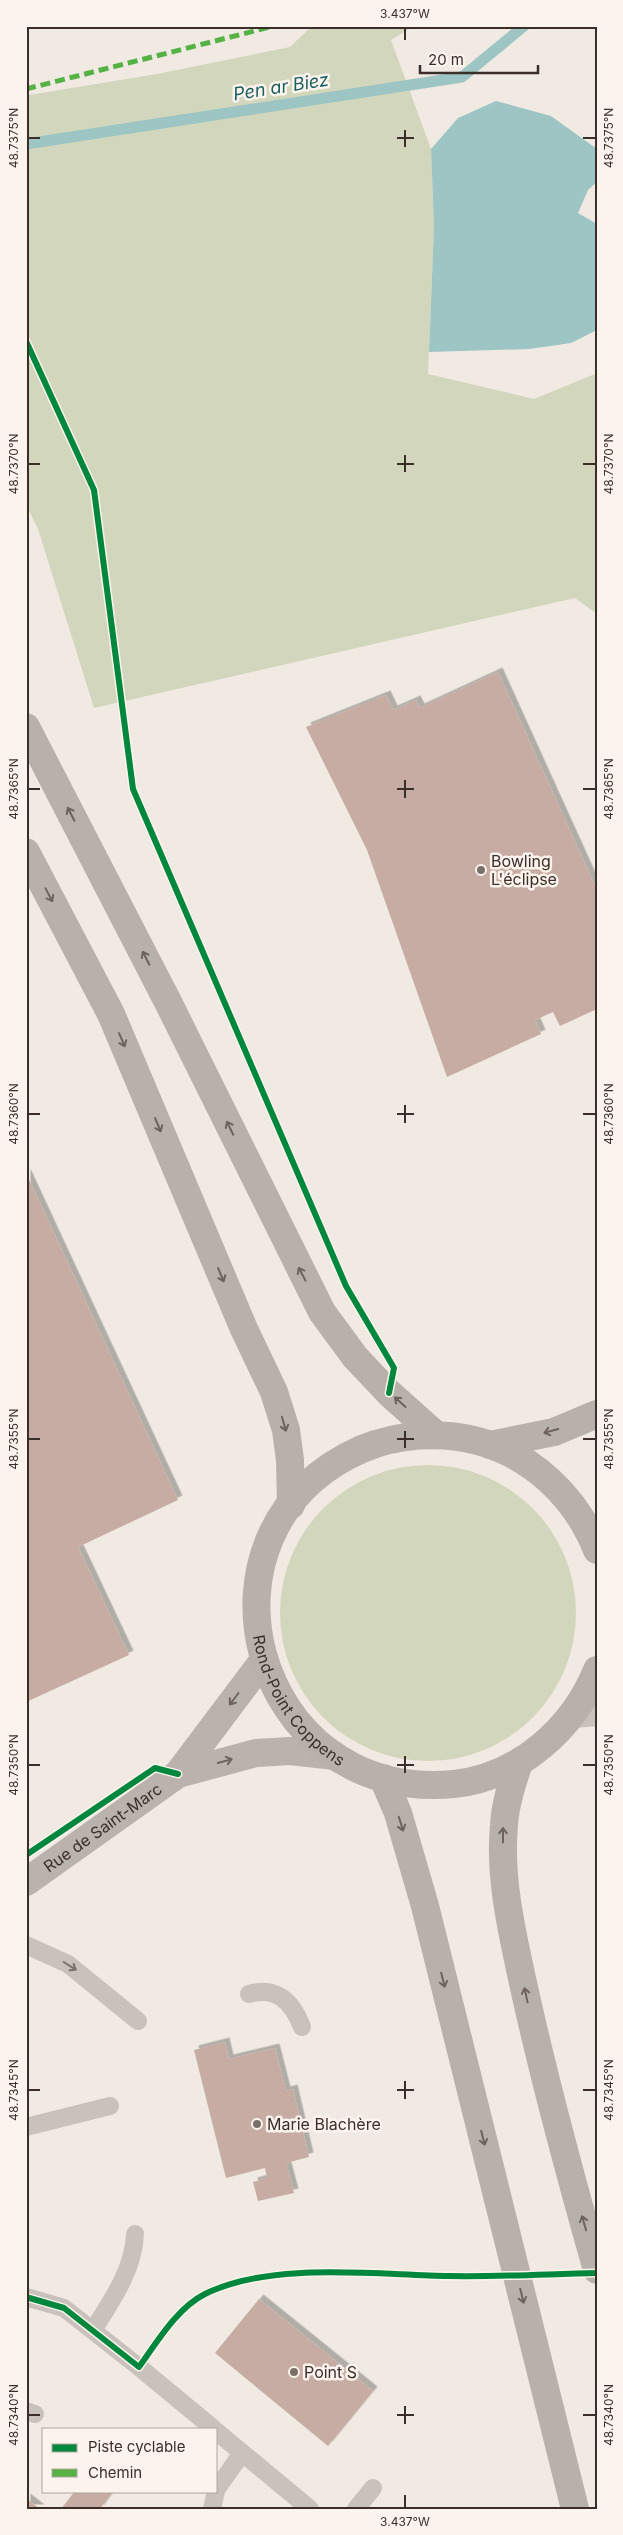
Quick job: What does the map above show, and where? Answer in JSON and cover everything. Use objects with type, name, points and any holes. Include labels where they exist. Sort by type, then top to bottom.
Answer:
[{"type":"main road","points":[[26,727],[168,1002],[322,1312],[356,1357],[436,1435]]},
{"type":"main road","points":[[26,852],[111,1014],[244,1329],[274,1392],[286,1430],[290,1460],[291,1505]]},
{"type":"main road","points":[[490,1444],[554,1432],[597,1414]]},
{"type":"main road","name":"Rond-Point Coppens","points":[[597,1548],[581,1518],[561,1491],[535,1468],[490,1444],[463,1437],[436,1435],[386,1441],[355,1452],[326,1470],[291,1505],[274,1533],[259,1579],[257,1629],[263,1660],[275,1688],[291,1714],[311,1737],[350,1765],[383,1778],[423,1785],[463,1783],[501,1771],[518,1763],[585,1713],[597,1670]]},
{"type":"main road","name":"Rue de Saint-Marc","points":[[26,1882],[178,1774],[263,1660]]},
{"type":"main road","name":"Rue de Saint-Marc","points":[[178,1774],[256,1753],[290,1751],[335,1756]]},
{"type":"main road","points":[[518,1763],[509,1795],[504,1826],[504,1872],[511,1920],[536,2043],[597,2270]]},
{"type":"main road","points":[[383,1778],[398,1813],[425,1906],[576,2509]]},
{"type":"lane","points":[[26,1945],[68,1964],[138,2021]]},
{"type":"lane","points":[[249,1994],[262,1990],[276,1994],[289,2003],[302,2027]]},
{"type":"lane","points":[[26,2127],[110,2106]]},
{"type":"lane","points":[[93,2330],[113,2299],[128,2266],[135,2234]]},
{"type":"lane","points":[[26,2297],[64,2308],[213,2428]]},
{"type":"lane","points":[[218,2433],[310,2509]]},
{"type":"lane","points":[[218,2488],[242,2453]]},
{"type":"lane","points":[[356,2509],[373,2488]]},
{"type":"lane","points":[[212,2509],[216,2492]]},
{"type":"green space","points":[[312,26],[414,26],[391,40],[431,149],[434,226],[428,374],[534,399],[595,374],[597,375],[597,614],[575,598],[94,708],[38,529],[26,505],[26,92],[29,95],[157,74],[290,47]]},
{"type":"green space","points":[[413,1465],[443,1465],[471,1471],[498,1482],[522,1498],[543,1519],[559,1543],[570,1570],[576,1598],[574,1642],[559,1683],[543,1707],[522,1728],[498,1744],[471,1755],[443,1761],[413,1761],[385,1755],[358,1744],[334,1728],[313,1707],[297,1683],[286,1656],[280,1628],[280,1598],[286,1570],[297,1543],[313,1519],[334,1498],[358,1482],[385,1471]]},
{"type":"water","points":[[496,101],[551,116],[597,149],[597,182],[588,190],[578,213],[597,224],[597,330],[571,343],[529,349],[429,352],[434,226],[431,149],[458,118]]},
{"type":"building","name":"Bowling L'éclipse","points":[[498,672],[597,890],[597,1009],[560,1026],[553,1012],[535,1020],[541,1034],[447,1077],[367,850],[306,727],[386,695],[393,710],[416,700],[420,708]]},
{"type":"building","points":[[26,1173],[178,1500],[78,1547],[129,1655],[26,1702]]},
{"type":"building","name":"Marie Blachère","points":[[225,2042],[229,2059],[275,2048],[286,2091],[293,2089],[309,2157],[286,2163],[294,2193],[258,2201],[253,2182],[267,2178],[265,2168],[226,2178],[194,2050]]},
{"type":"building","name":"Point S","points":[[259,2299],[373,2391],[328,2446],[215,2353]]},
{"type":"building","points":[[74,2492],[112,2492],[100,2509],[61,2509]]},
{"type":"building","points":[[26,2498],[40,2509],[26,2509]]},
{"type":"waterway","name":"Pen ar Biez","points":[[26,144],[462,77],[524,26]]},
{"type":"marked path","points":[[26,89],[274,26]]},
{"type":"cycle path","points":[[26,341],[94,490],[133,789],[346,1286],[394,1368],[389,1393]]},
{"type":"cycle path","points":[[26,1855],[155,1768],[178,1774]]},
{"type":"cycle path","points":[[26,2297],[64,2308],[139,2367],[168,2326],[195,2300],[205,2294],[232,2284],[261,2277],[324,2272],[467,2276],[597,2273]]},
{"type":"place","name":"Bowling L'éclipse","points":[[481,870]]},
{"type":"place","name":"Marie Blachère","points":[[257,2124]]},
{"type":"place","name":"Point S","points":[[294,2372]]}]
